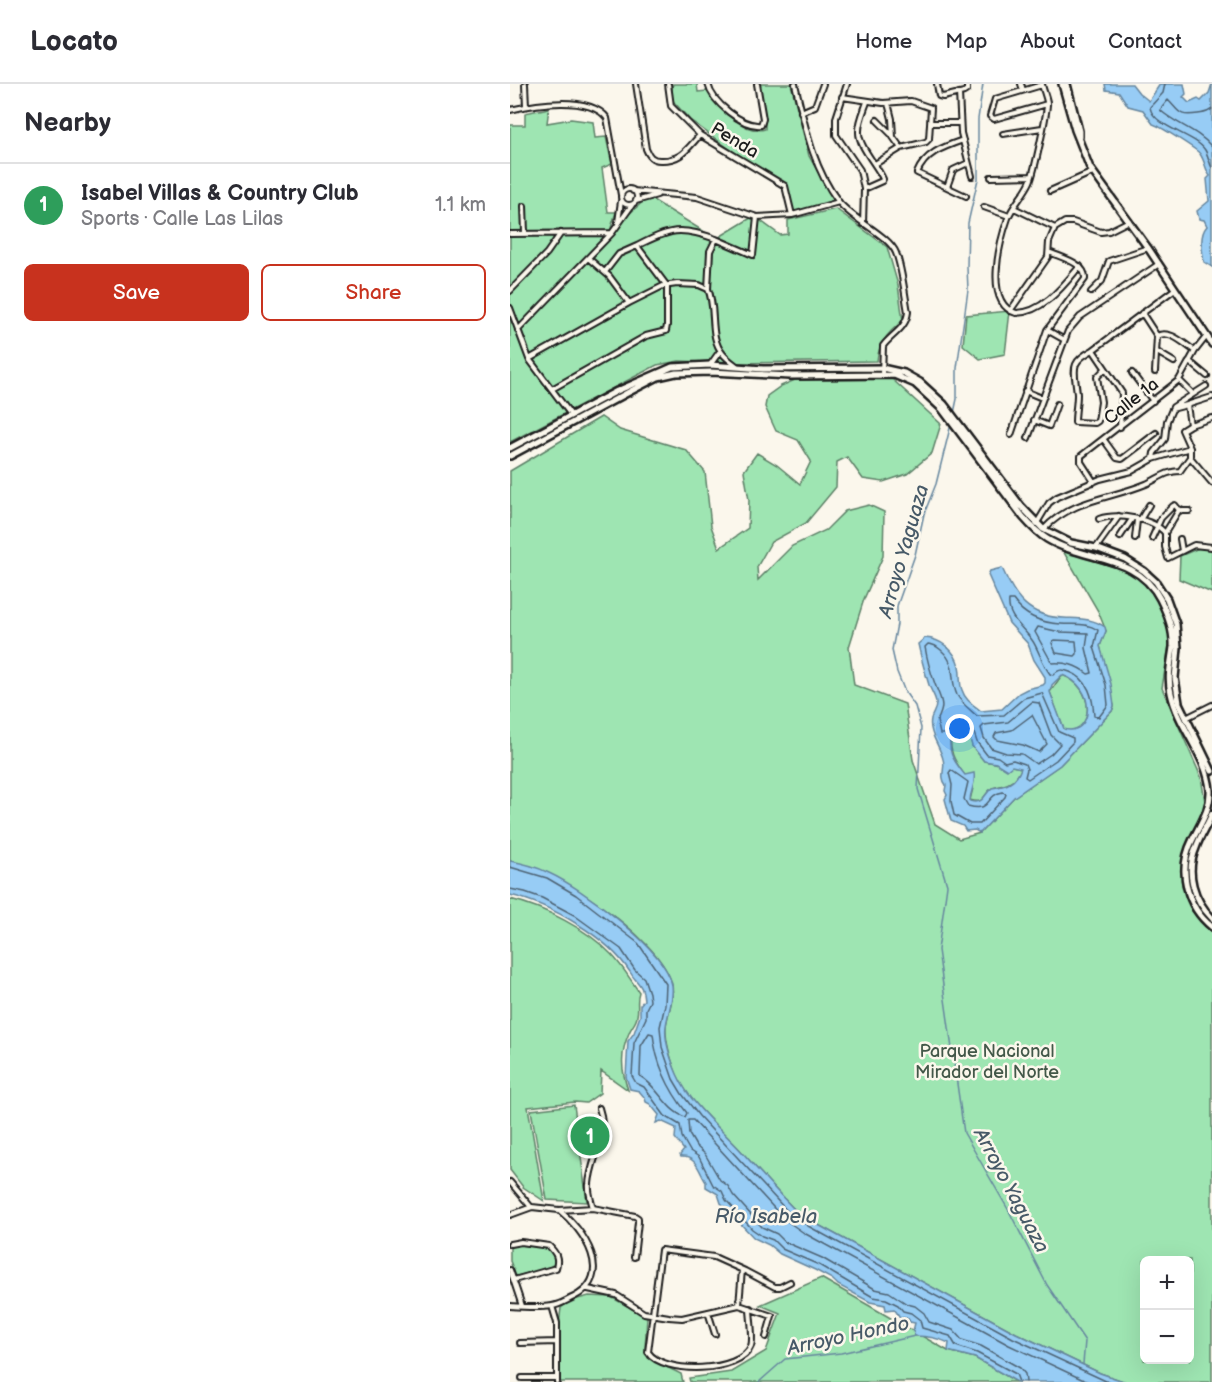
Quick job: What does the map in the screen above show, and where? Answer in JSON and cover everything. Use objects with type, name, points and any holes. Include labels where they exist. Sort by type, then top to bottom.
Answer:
[{"type":"street","points":[[525,84],[526,106]]},
{"type":"street","points":[[636,84],[649,156],[655,160],[678,158],[700,135]]},
{"type":"street","name":"Penda","points":[[668,84],[671,106],[700,135],[785,186],[792,215]]},
{"type":"street","points":[[708,84],[709,90],[729,111],[741,120],[758,126],[763,120],[757,84]]},
{"type":"street","points":[[795,84],[811,153],[839,202],[889,243],[896,253],[908,312],[905,325],[883,346],[882,371]]},
{"type":"street","points":[[801,112],[815,106],[823,84]]},
{"type":"street","points":[[847,84],[836,117],[836,135],[860,170],[864,189],[863,224]]},
{"type":"street","points":[[937,84],[939,96],[943,98],[967,90],[967,84]]},
{"type":"street","points":[[1021,84],[1023,90]]},
{"type":"street","points":[[1047,104],[994,119],[992,118],[993,100],[1042,84],[1047,104],[1030,182],[1009,216],[999,253],[996,279],[1002,302],[1010,311],[1020,314],[1027,312],[1051,298],[1080,266]]},
{"type":"street","points":[[1062,84],[1075,130],[1079,136]]},
{"type":"street","points":[[1067,84],[1084,155],[1093,172],[1148,248],[1212,344]]},
{"type":"street","points":[[959,93],[960,123],[972,176]]},
{"type":"street","points":[[842,97],[867,102],[911,101],[931,108],[931,123],[927,141],[901,148],[874,164]]},
{"type":"street","points":[[864,189],[882,182],[883,179],[870,159],[859,135],[867,102]]},
{"type":"street","points":[[888,103],[892,119],[892,135]]},
{"type":"street","points":[[510,110],[549,104],[581,105],[595,107],[601,111],[607,118],[621,195],[618,222]]},
{"type":"street","points":[[877,120],[901,148]]},
{"type":"street","points":[[931,123],[960,123]]},
{"type":"street","points":[[1003,134],[1042,128]]},
{"type":"street","points":[[963,140],[932,153],[925,160],[918,175],[966,196]]},
{"type":"street","points":[[947,187],[953,171],[968,163]]},
{"type":"street","points":[[1050,191],[1093,172]]},
{"type":"street","points":[[991,177],[1031,176]]},
{"type":"street","points":[[617,181],[627,190],[697,197],[757,218],[792,215],[839,202]]},
{"type":"street","points":[[621,195],[627,190]]},
{"type":"street","points":[[633,191],[637,196],[636,201]]},
{"type":"street","points":[[518,330],[612,233],[636,201],[655,195],[667,195]]},
{"type":"street","points":[[621,201],[626,205],[632,205]]},
{"type":"street","points":[[524,206],[525,233]]},
{"type":"street","points":[[984,207],[1009,216]]},
{"type":"street","points":[[1014,208],[1055,228]]},
{"type":"street","points":[[605,272],[619,254],[670,231],[686,231],[716,239],[753,255],[757,218]]},
{"type":"street","points":[[1010,311],[1048,257],[1049,242],[1055,228],[1065,222],[1073,222],[1101,231],[1109,231],[1129,221]]},
{"type":"street","points":[[510,291],[547,252],[562,232]]},
{"type":"street","points":[[597,233],[603,242]]},
{"type":"street","points":[[510,234],[612,233]]},
{"type":"street","points":[[716,239],[710,251],[708,289],[711,295],[713,326],[720,350],[739,367]]},
{"type":"street","points":[[552,389],[646,336],[666,331],[667,286],[637,246]]},
{"type":"street","points":[[1091,292],[1102,281],[1109,261],[1148,248]]},
{"type":"street","points":[[1011,435],[1047,330],[1085,279],[1086,274],[1080,266],[1049,252]]},
{"type":"street","points":[[588,258],[605,272],[628,303]]},
{"type":"street","points":[[1028,438],[1063,339],[1080,317],[1159,264]]},
{"type":"street","points":[[530,359],[628,303],[667,286],[699,285],[708,289]]},
{"type":"street","points":[[1105,369],[1097,377],[1101,402],[1098,421],[1095,423],[1075,422],[1077,394],[1073,373],[1080,357],[1093,350],[1174,289]]},
{"type":"street","points":[[510,309],[530,359],[571,415]]},
{"type":"street","points":[[1142,313],[1157,336],[1155,372]]},
{"type":"street","points":[[1047,330],[1063,339]]},
{"type":"street","points":[[1157,336],[1168,334],[1195,351]]},
{"type":"street","name":"Calle 1a","points":[[1094,482],[1080,459],[1179,380],[1195,351],[1206,337]]},
{"type":"street","points":[[710,365],[720,350]]},
{"type":"street","points":[[1093,350],[1122,393],[1119,428]]},
{"type":"street","points":[[1157,352],[1174,362]]},
{"type":"street","points":[[1189,361],[1207,376]]},
{"type":"street","points":[[510,448],[667,368],[710,365],[784,370],[882,371],[915,384],[943,406],[964,430],[975,450],[1023,518],[1038,532],[1047,539],[1068,548],[1126,566],[1152,586],[1161,601],[1173,639],[1169,675],[1171,695],[1206,773],[1209,787],[1207,810],[1187,853],[1186,887],[1196,909],[1212,927]]},
{"type":"street","points":[[510,456],[663,375],[687,371],[770,375],[882,371]]},
{"type":"street","points":[[1132,373],[1153,401]]},
{"type":"street","points":[[1179,380],[1191,392]]},
{"type":"street","points":[[1154,459],[1154,453],[1165,439],[1167,421],[1172,409],[1176,404],[1206,386]]},
{"type":"street","points":[[1025,391],[1042,398]]},
{"type":"street","points":[[1172,409],[1212,397]]},
{"type":"street","points":[[1034,420],[1048,427],[1058,404]]},
{"type":"street","points":[[1187,405],[1190,424]]},
{"type":"street","points":[[943,406],[962,437],[1045,528],[1071,543],[1096,548],[1136,565],[1156,582],[1167,599],[1178,634],[1176,694],[1212,771]]},
{"type":"street","points":[[1045,528],[1064,513],[1081,504],[1146,484],[1169,471],[1180,471],[1190,457],[1190,448],[1182,430],[1190,424],[1212,418]]},
{"type":"street","points":[[1104,440],[1117,458],[1122,459],[1156,433]]},
{"type":"street","points":[[1038,522],[1046,507],[1054,499],[1094,482],[1132,471],[1154,459],[1190,448]]},
{"type":"street","points":[[1190,457],[1212,483]]},
{"type":"street","points":[[1120,537],[1149,505]]},
{"type":"street","points":[[1152,538],[1157,526],[1173,506],[1176,505],[1183,511],[1189,511]]},
{"type":"street","points":[[1179,508],[1165,534],[1166,557],[1194,546],[1212,547]]},
{"type":"street","points":[[1096,548],[1119,516]]},
{"type":"street","points":[[1099,519],[1119,516],[1157,526],[1165,534]]},
{"type":"street","points":[[1135,538],[1136,520]]},
{"type":"street","points":[[1180,539],[1182,551]]},
{"type":"street","points":[[1186,718],[1212,705]]},
{"type":"street","points":[[1212,814],[1195,849],[1191,867],[1200,904],[1212,918]]},
{"type":"street","points":[[593,1208],[589,1183],[602,1130],[599,1108]]},
{"type":"street","points":[[510,1182],[532,1208]]},
{"type":"street","points":[[510,1215],[532,1208],[559,1210],[593,1208],[638,1218],[634,1257]]},
{"type":"street","points":[[559,1210],[579,1229],[592,1257],[593,1277],[588,1289]]},
{"type":"street","points":[[510,1244],[521,1242],[549,1246],[558,1261],[556,1268],[514,1280]]},
{"type":"street","points":[[750,1308],[751,1347],[739,1358],[709,1368],[694,1369],[669,1364],[651,1356],[648,1346],[651,1314],[661,1250],[714,1257],[774,1287],[790,1282]]},
{"type":"street","points":[[510,1270],[522,1306]]},
{"type":"street","points":[[739,1305],[742,1270]]},
{"type":"street","points":[[510,1306],[552,1306],[588,1289],[616,1295],[645,1313],[682,1318],[739,1305],[772,1316],[766,1337]]},
{"type":"street","points":[[522,1378],[557,1380],[557,1323],[552,1306]]},
{"type":"street","points":[[708,1312],[715,1334]]},
{"type":"street","points":[[520,1343],[557,1342]]},
{"type":"green space","points":[[673,84],[697,84],[698,92],[707,91],[732,118],[748,128],[757,130],[765,129],[765,115],[759,84],[791,84],[809,156],[835,203],[794,215],[787,185],[742,158],[690,120],[673,101],[671,93]]},
{"type":"green space","points":[[549,108],[547,123],[571,119],[593,122],[595,138],[606,137],[612,164],[602,168],[608,212],[616,212],[610,231],[648,197],[716,239],[754,216],[780,235],[788,234],[788,220],[836,209],[887,247],[898,285],[903,321],[885,338],[877,361],[729,363],[679,361],[657,365],[510,442],[510,125],[525,125],[525,113]]},
{"type":"green space","points":[[1010,311],[1005,354],[980,359],[963,345],[966,315]]},
{"type":"green space","name":"Parque Nacional Mirador del Norte","points":[[892,379],[941,424],[932,453],[907,474],[883,482],[863,479],[847,457],[837,462],[836,487],[806,523],[771,542],[757,567],[758,580],[792,546],[826,530],[845,511],[869,505],[884,512],[883,556],[864,599],[849,647],[854,685],[905,704],[913,760],[935,824],[959,839],[980,833],[1014,797],[1060,765],[1112,711],[1114,706],[1100,646],[1106,631],[1098,611],[1063,551],[1128,571],[1143,581],[1160,601],[1170,639],[1162,688],[1201,777],[1206,808],[1188,850],[1182,885],[1192,911],[1212,929],[1212,1382],[1126,1382],[1100,1373],[1016,1333],[811,1221],[794,1209],[698,1106],[677,1075],[666,1038],[672,987],[662,963],[626,925],[577,890],[530,867],[510,861],[510,471],[601,417],[620,430],[686,450],[705,472],[711,526],[719,548],[748,528],[749,500],[744,471],[757,453],[777,465],[800,484],[811,461],[798,440],[776,431],[765,407],[767,396],[795,380]]},
{"type":"green space","points":[[1199,548],[1212,550],[1212,593],[1179,579],[1180,556]]},
{"type":"green space","points":[[1062,675],[1073,681],[1086,699],[1086,718],[1081,726],[1074,730],[1064,730],[1050,692]]},
{"type":"green space","points":[[952,730],[970,735],[972,746],[984,761],[1022,768],[1010,782],[992,788],[981,800],[970,800],[973,788],[953,754]]},
{"type":"green space","points":[[510,899],[551,913],[590,936],[615,958],[639,992],[637,1018],[626,1040],[623,1055],[624,1075],[628,1090],[601,1071],[600,1093],[586,1103],[528,1107],[544,1201],[523,1187],[510,1170]]},
{"type":"green space","points":[[574,1105],[587,1202],[547,1200],[531,1110]]},
{"type":"green space","points":[[522,1244],[548,1248],[555,1263],[547,1269],[516,1276],[510,1261],[510,1247]]},
{"type":"green space","points":[[821,1278],[948,1351],[975,1358],[1017,1382],[690,1382],[689,1378],[731,1372],[766,1351],[780,1313],[760,1305]]},
{"type":"green space","points":[[589,1296],[611,1297],[647,1317],[645,1348],[648,1358],[681,1374],[683,1382],[560,1382],[561,1308],[570,1301]]},
{"type":"water","points":[[1105,84],[1132,84],[1149,101],[1160,84],[1184,84],[1186,94],[1183,97],[1189,103],[1198,99],[1201,101],[1209,93],[1212,84],[1212,267],[1204,262],[1202,238],[1207,226],[1204,220],[1199,219],[1197,211],[1209,201],[1207,179],[1210,176],[1202,157],[1186,143],[1153,124],[1143,110],[1128,106],[1119,92],[1106,90]]},
{"type":"water","points":[[1002,568],[1018,597],[1032,610],[1052,617],[1091,620],[1105,627],[1106,631],[1100,646],[1111,684],[1114,706],[1112,711],[1060,765],[1014,797],[980,833],[975,830],[966,831],[963,826],[951,821],[945,799],[947,795],[943,778],[942,754],[931,724],[936,702],[918,644],[925,638],[931,639],[951,650],[959,666],[963,694],[981,711],[1002,709],[1019,693],[1045,683],[1045,677],[1034,660],[1028,644],[1009,623],[988,575],[990,571]],"holes":[[[1062,675],[1074,681],[1086,699],[1086,719],[1081,726],[1074,729],[1064,729],[1050,692],[1052,685]],[[951,730],[969,735],[972,746],[984,761],[996,763],[1007,770],[1012,766],[1021,768],[1014,780],[1006,785],[992,788],[978,802],[970,801],[974,773],[965,775],[954,759],[950,749]]]},
{"type":"water","name":"Río Isabela","points":[[510,861],[544,871],[581,892],[621,922],[655,955],[672,985],[666,1038],[672,1063],[683,1085],[706,1115],[794,1209],[811,1221],[1016,1333],[1100,1373],[1126,1382],[1017,1382],[975,1358],[948,1351],[949,1343],[915,1336],[913,1331],[915,1323],[910,1322],[908,1318],[899,1317],[894,1309],[886,1310],[885,1305],[870,1302],[754,1238],[721,1203],[718,1194],[706,1187],[706,1182],[697,1165],[691,1159],[681,1157],[684,1150],[675,1138],[676,1128],[661,1121],[656,1123],[659,1115],[639,1091],[630,1089],[626,1077],[628,1041],[634,1033],[640,1016],[640,1005],[644,1000],[641,987],[608,946],[593,935],[560,914],[526,899],[510,895]]},
{"type":"waterway","name":"Arroyo Yaguaza","points":[[954,413],[957,399],[957,368],[968,290],[968,223],[978,179],[978,119],[983,84]]},
{"type":"waterway","name":"Arroyo Yaguaza","points":[[951,424],[936,484],[924,514],[915,555],[897,606],[897,624],[892,650],[897,672],[905,692],[915,706],[921,728],[918,789],[947,885],[938,950],[964,1133],[1009,1211],[1047,1285],[1085,1341],[1083,1364]]},
{"type":"waterway","name":"Arroyo Hondo","points":[[759,1382],[785,1359],[841,1353],[915,1336]]},
{"type":"place","name":"Isabel Villas & Country Club","points":[[590,1136]]}]
